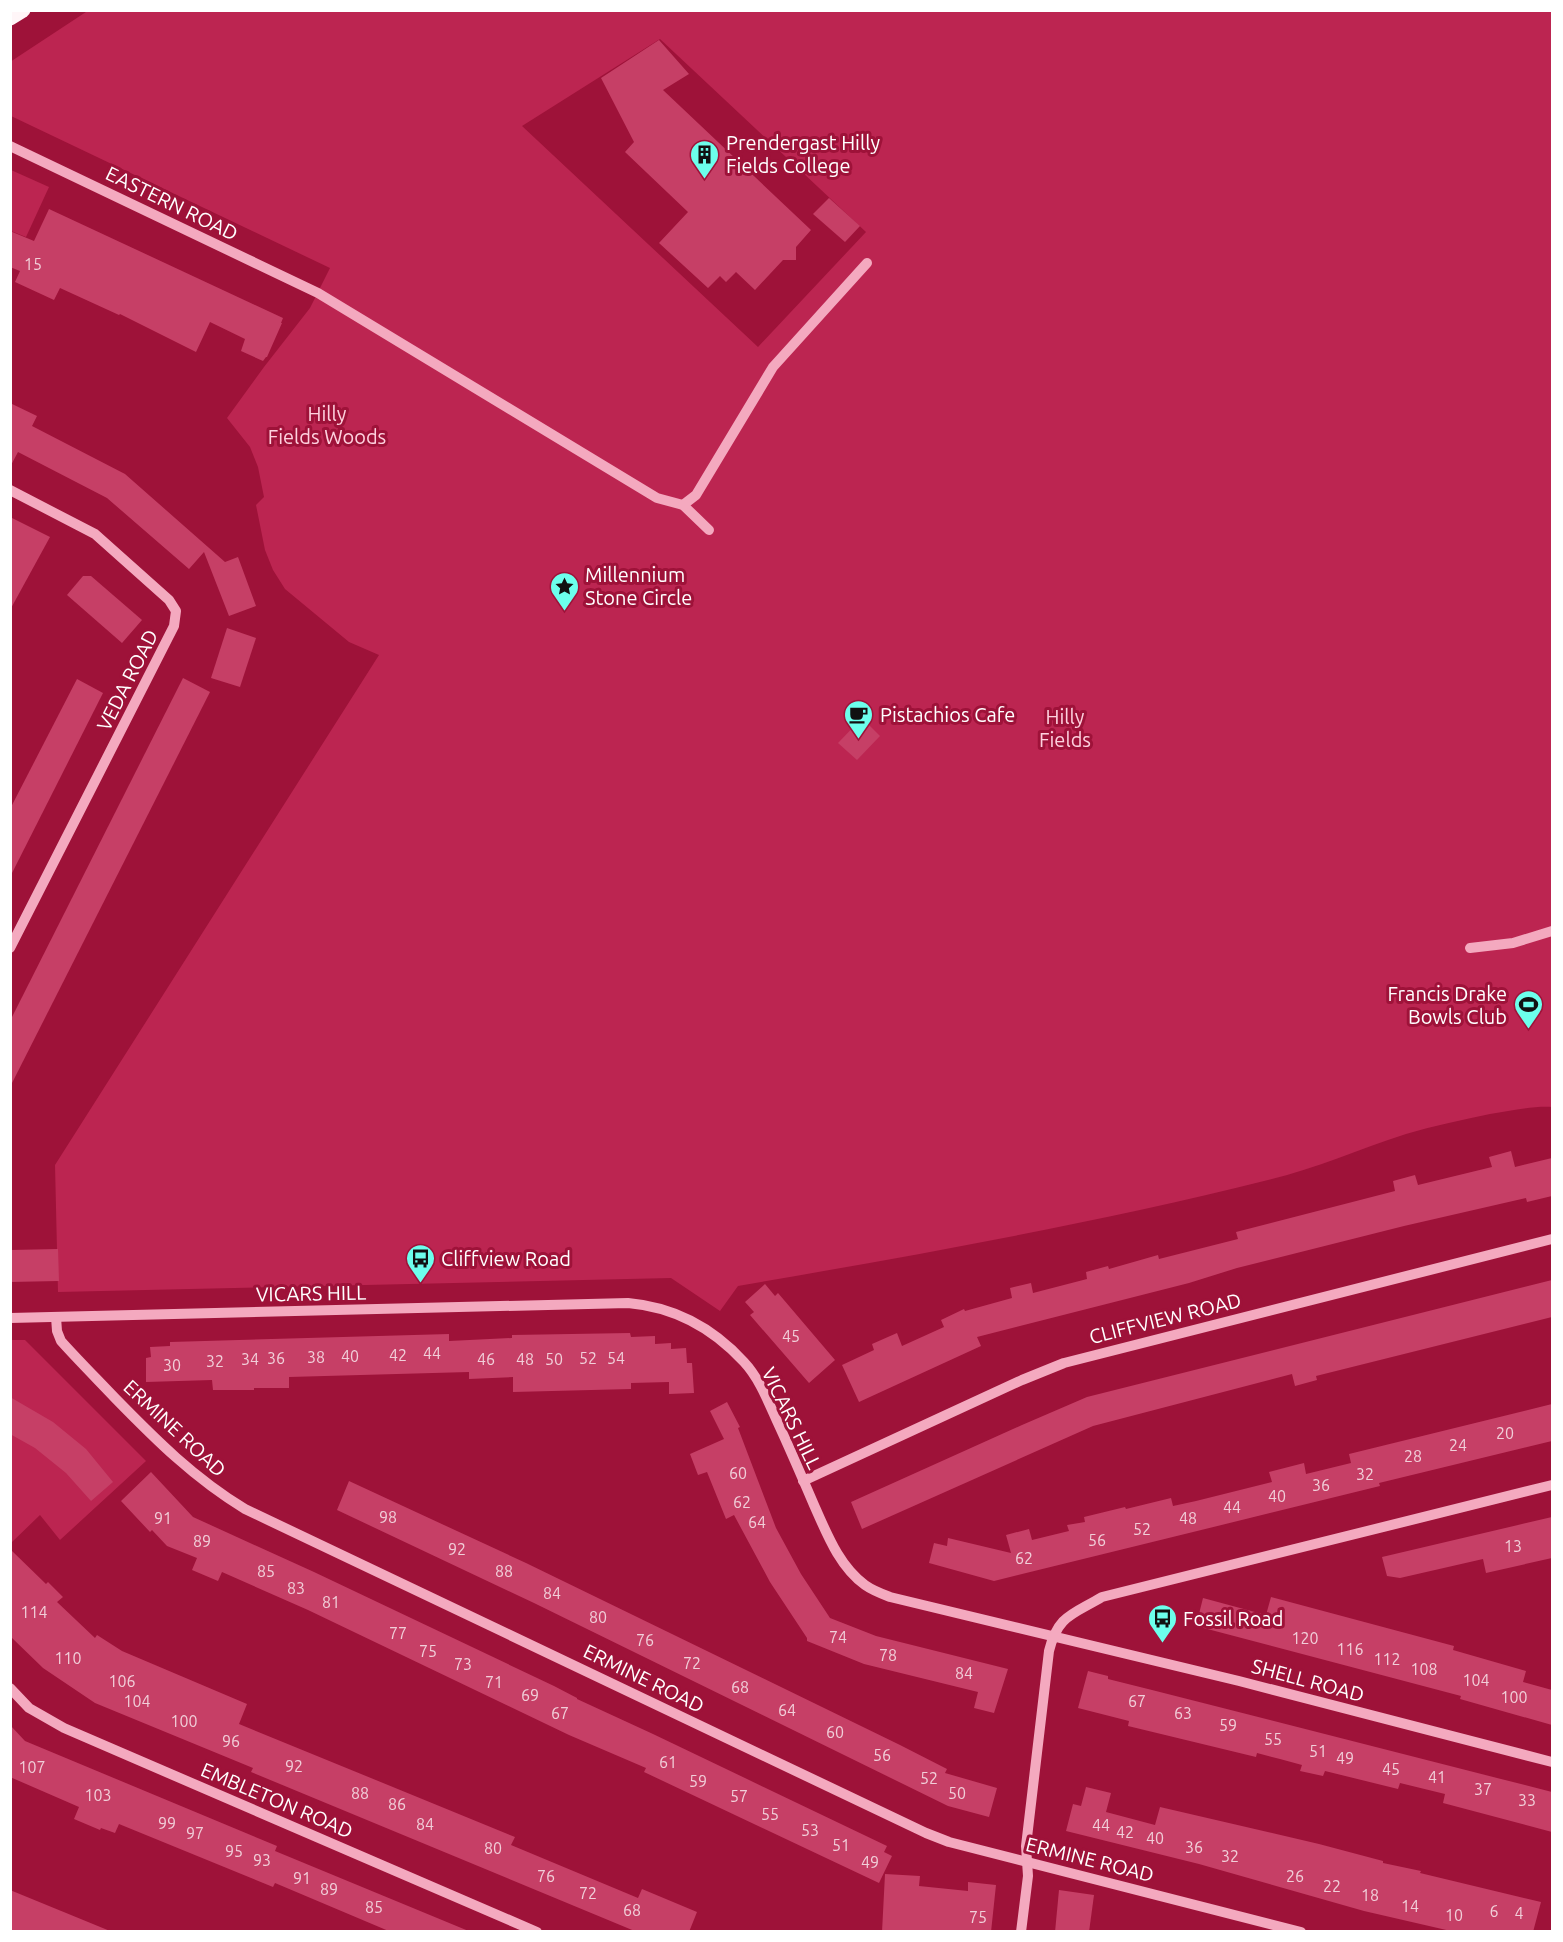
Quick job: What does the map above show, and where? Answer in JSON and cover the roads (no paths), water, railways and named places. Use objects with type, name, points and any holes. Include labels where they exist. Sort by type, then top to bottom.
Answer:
[{"type":"main road","points":[[10,18],[23,10]]},
{"type":"street","name":"EASTERN ROAD","points":[[10,146],[318,293],[657,498],[683,504]]},
{"type":"street","points":[[709,530],[683,504],[696,495],[773,367],[867,263]]},
{"type":"street","name":"VEDA ROAD","points":[[10,490],[95,534],[169,600],[176,611],[174,626],[10,948]]},
{"type":"street","points":[[1470,948],[1513,943],[1552,931]]},
{"type":"street","name":"CLIFFVIEW ROAD","points":[[803,1480],[1064,1363],[1552,1239]]},
{"type":"street","name":"VICARS HILL","points":[[10,1318],[604,1303],[652,1305],[673,1311],[690,1319],[718,1338],[745,1362],[765,1394],[832,1545],[847,1569],[866,1586],[890,1597],[1053,1636]]},
{"type":"street","name":"ERMINE ROAD","points":[[56,1317],[57,1331],[61,1341],[124,1407],[189,1470],[214,1490],[245,1509],[926,1833],[949,1842],[1301,1932]]},
{"type":"street","points":[[1021,1932],[1028,1876],[1026,1846],[1049,1652],[1053,1636],[1061,1621],[1102,1597],[1552,1485]]},
{"type":"street","name":"SHELL ROAD","points":[[1053,1636],[1552,1761]]},
{"type":"street","name":"EMBLETON ROAD","points":[[10,1688],[29,1708],[64,1728],[537,1932]]},
{"type":"place","name":"Prendergast Hilly Fields College","points":[[705,180]]},
{"type":"place","name":"Millennium Stone Circle","points":[[564,612]]},
{"type":"place","name":"Pistachios Cafe","points":[[859,740]]},
{"type":"place","name":"Francis Drake Bowls Club","points":[[1528,1030]]},
{"type":"place","name":"Cliffview Road","points":[[420,1284]]},
{"type":"place","name":"Fossil Road","points":[[1162,1644]]},
{"type":"park label","name":"Hilly Fields Woods","points":[[327,424]]},
{"type":"park label","name":"Hilly Fields","points":[[1065,728]]}]
